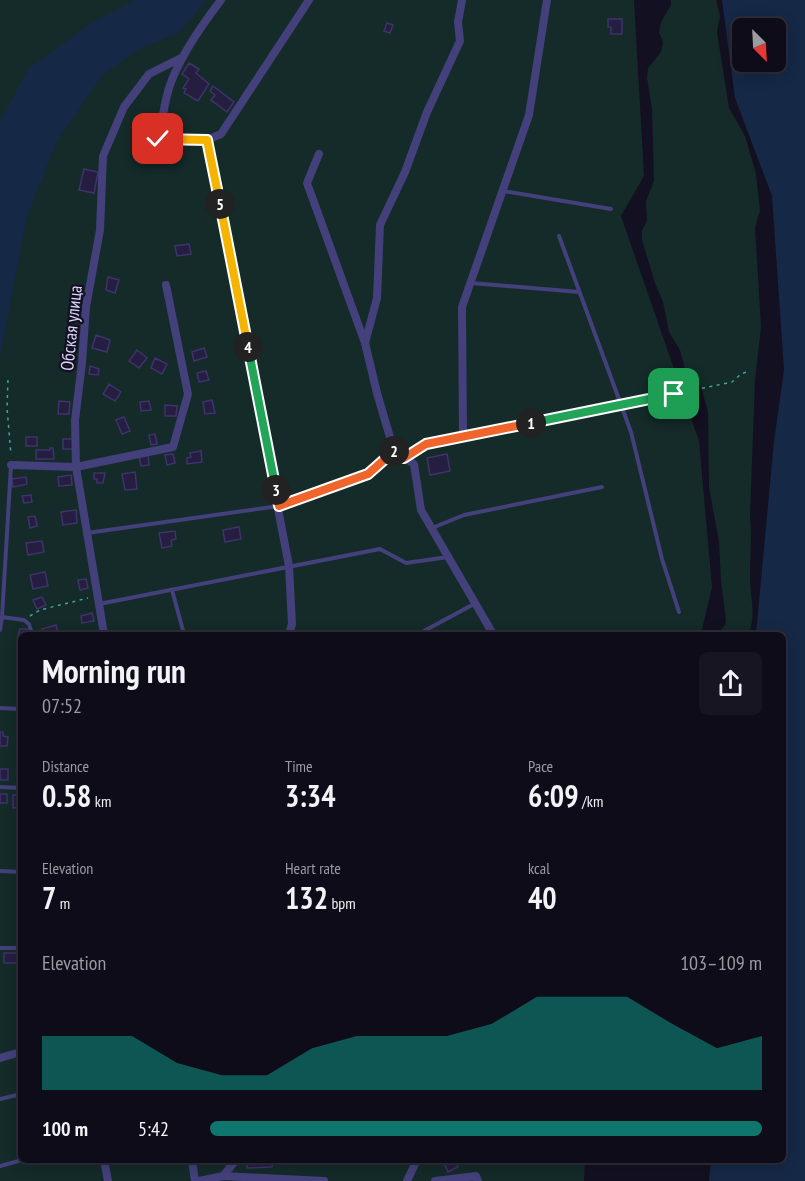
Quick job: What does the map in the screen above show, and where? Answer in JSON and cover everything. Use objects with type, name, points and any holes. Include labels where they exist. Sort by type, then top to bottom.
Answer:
[{"type":"street","points":[[220,0],[183,57],[170,87],[158,139],[207,140],[221,134],[309,0]]},
{"type":"street","points":[[365,343],[377,298],[380,225],[405,172],[427,112],[460,40],[458,22],[462,0]]},
{"type":"street","points":[[463,436],[462,307],[529,115],[547,0]]},
{"type":"street","name":"Обская улица","points":[[104,632],[76,467],[75,420],[86,307],[100,230],[102,156],[124,107],[149,74],[183,57]]},
{"type":"street","points":[[207,140],[279,506],[289,566],[290,632]]},
{"type":"street","points":[[319,154],[307,183],[365,343],[376,393],[394,451],[414,464],[421,510],[492,632]]},
{"type":"street","points":[[11,465],[76,467],[173,447],[188,394],[166,285]]},
{"type":"street","points":[[0,1058],[18,1053]]},
{"type":"street","points":[[105,1163],[108,1181]]},
{"type":"street","points":[[193,1163],[197,1181],[223,1176],[324,1181]]},
{"type":"street","points":[[223,1176],[234,1163]]},
{"type":"street","points":[[407,1181],[416,1163]]},
{"type":"street","points":[[435,1181],[476,1176],[478,1181]]},
{"type":"lane","points":[[502,191],[611,209]]},
{"type":"lane","points":[[559,236],[631,432],[662,559],[680,612]]},
{"type":"lane","points":[[470,283],[579,292]]},
{"type":"lane","points":[[404,458],[426,444],[674,394]]},
{"type":"lane","points":[[87,533],[279,506],[368,474],[394,451]]},
{"type":"lane","points":[[0,630],[11,465]]},
{"type":"lane","points":[[431,528],[464,515],[603,488]]},
{"type":"lane","points":[[99,604],[380,549],[406,563],[448,557]]},
{"type":"lane","points":[[172,590],[183,632]]},
{"type":"lane","points":[[424,631],[475,604]]},
{"type":"lane","points":[[2,617],[24,620],[29,624],[31,632]]},
{"type":"lane","points":[[0,708],[18,709]]},
{"type":"lane","points":[[0,788],[18,788]]},
{"type":"lane","points":[[0,871],[18,872]]},
{"type":"lane","points":[[0,948],[18,948]]},
{"type":"lane","points":[[0,1099],[18,1095]]},
{"type":"lane","points":[[0,1166],[18,1161]]},
{"type":"path","points":[[674,394],[732,382],[741,374],[749,371]]},
{"type":"path","points":[[8,380],[11,465]]},
{"type":"path","points":[[24,620],[40,610],[75,600],[92,597],[99,604]]},
{"type":"green space","points":[[0,0],[634,0],[644,176],[621,216],[699,441],[712,587],[701,632],[18,632],[18,1163],[585,1163],[584,1181],[0,1181]]},
{"type":"green space","points":[[671,0],[716,0],[720,16],[717,32],[729,108],[745,136],[756,174],[760,211],[755,227],[761,327],[755,380],[750,516],[750,578],[753,614],[749,632],[719,632],[726,620],[719,542],[709,487],[708,412],[701,387],[697,382],[692,381],[685,369],[680,350],[669,332],[663,302],[642,240],[642,230],[647,221],[646,201],[654,181],[652,109],[647,78],[648,68],[661,52],[663,42],[659,32],[661,22],[671,5]]},
{"type":"water","points":[[134,0],[207,0],[179,33],[141,48],[102,76],[57,141],[27,217],[0,357],[0,121],[28,69],[88,25]]},
{"type":"water","points":[[722,0],[805,0],[805,1181],[709,1181],[711,1163],[786,1163],[786,632],[756,632],[774,441],[784,370],[772,196],[735,98]]},
{"type":"building","points":[[608,19],[622,19],[622,34],[611,34]]},
{"type":"building","points":[[387,23],[393,25],[390,33],[384,31]]},
{"type":"building","points":[[189,63],[199,69],[196,73],[209,84],[198,101],[184,93],[186,89],[183,88],[189,79],[182,74]]},
{"type":"building","points":[[213,86],[234,102],[227,112],[211,100],[215,95],[210,91]]},
{"type":"building","points":[[84,169],[98,172],[94,193],[79,190]]},
{"type":"building","points":[[189,244],[191,254],[177,256],[175,246]]},
{"type":"building","points":[[108,277],[119,280],[115,293],[106,290]]},
{"type":"building","points":[[96,335],[110,340],[107,352],[92,348]]},
{"type":"building","points":[[204,348],[207,357],[194,361],[192,352]]},
{"type":"building","points":[[137,350],[147,358],[139,368],[129,361]]},
{"type":"building","points":[[155,358],[167,364],[162,374],[151,368]]},
{"type":"building","points":[[90,366],[99,369],[98,375],[89,374]]},
{"type":"building","points":[[206,371],[209,380],[199,382],[197,373]]},
{"type":"building","points":[[109,384],[121,392],[115,401],[103,394]]},
{"type":"building","points":[[212,400],[215,413],[205,414],[203,402]]},
{"type":"building","points":[[59,401],[70,402],[69,414],[58,414]]},
{"type":"building","points":[[149,401],[151,410],[141,411],[140,402]]},
{"type":"building","points":[[165,405],[177,406],[176,416],[165,416]]},
{"type":"building","points":[[124,417],[130,431],[122,434],[116,420]]},
{"type":"building","points":[[155,434],[157,444],[151,445],[149,435]]},
{"type":"building","points":[[26,437],[37,437],[37,446],[26,446]]},
{"type":"building","points":[[63,439],[73,439],[73,449],[63,449]]},
{"type":"building","points":[[53,448],[54,459],[36,459],[36,450],[50,450]]},
{"type":"building","points":[[201,451],[202,462],[187,464],[187,458],[191,457],[190,453]]},
{"type":"building","points":[[173,454],[175,463],[167,465],[165,455]]},
{"type":"building","points":[[447,454],[450,471],[430,475],[427,458]]},
{"type":"building","points":[[148,455],[149,465],[141,466],[139,456]]},
{"type":"building","points":[[135,472],[137,489],[125,490],[122,474]]},
{"type":"building","points":[[94,473],[105,473],[103,483],[97,483]]},
{"type":"building","points":[[71,475],[72,485],[59,486],[58,477]]},
{"type":"building","points":[[26,477],[27,484],[13,487],[12,479]]},
{"type":"building","points":[[31,495],[32,502],[24,503],[22,496]]},
{"type":"building","points":[[76,510],[77,523],[63,525],[61,512]]},
{"type":"building","points":[[35,516],[37,526],[30,528],[28,517]]},
{"type":"building","points":[[239,527],[241,539],[225,542],[223,530]]},
{"type":"building","points":[[175,531],[176,539],[171,540],[172,546],[162,548],[159,533]]},
{"type":"building","points":[[42,541],[44,552],[28,555],[26,543]]},
{"type":"building","points":[[45,572],[48,586],[33,589],[30,575]]},
{"type":"building","points":[[86,579],[88,588],[80,590],[78,580]]},
{"type":"building","points":[[42,597],[46,605],[37,609],[33,600]]},
{"type":"building","points":[[92,613],[94,621],[82,623],[81,616]]},
{"type":"building","points":[[56,625],[58,632],[43,632],[42,629]]},
{"type":"building","points":[[0,732],[3,732],[3,736],[8,737],[7,746],[0,746]]},
{"type":"building","points":[[0,769],[8,769],[8,780],[0,780]]},
{"type":"building","points":[[0,794],[7,794],[7,803],[0,803]]},
{"type":"building","points":[[18,794],[18,807],[13,808],[13,795]]},
{"type":"building","points":[[4,953],[17,953],[17,963],[4,963]]},
{"type":"building","points":[[247,1163],[273,1163],[272,1167],[247,1168]]},
{"type":"building","points":[[456,1163],[458,1167],[448,1172],[445,1165]]},
{"type":"route","points":[[158,139],[207,140],[279,506],[368,474],[394,451],[404,458],[426,444],[674,394]]}]
